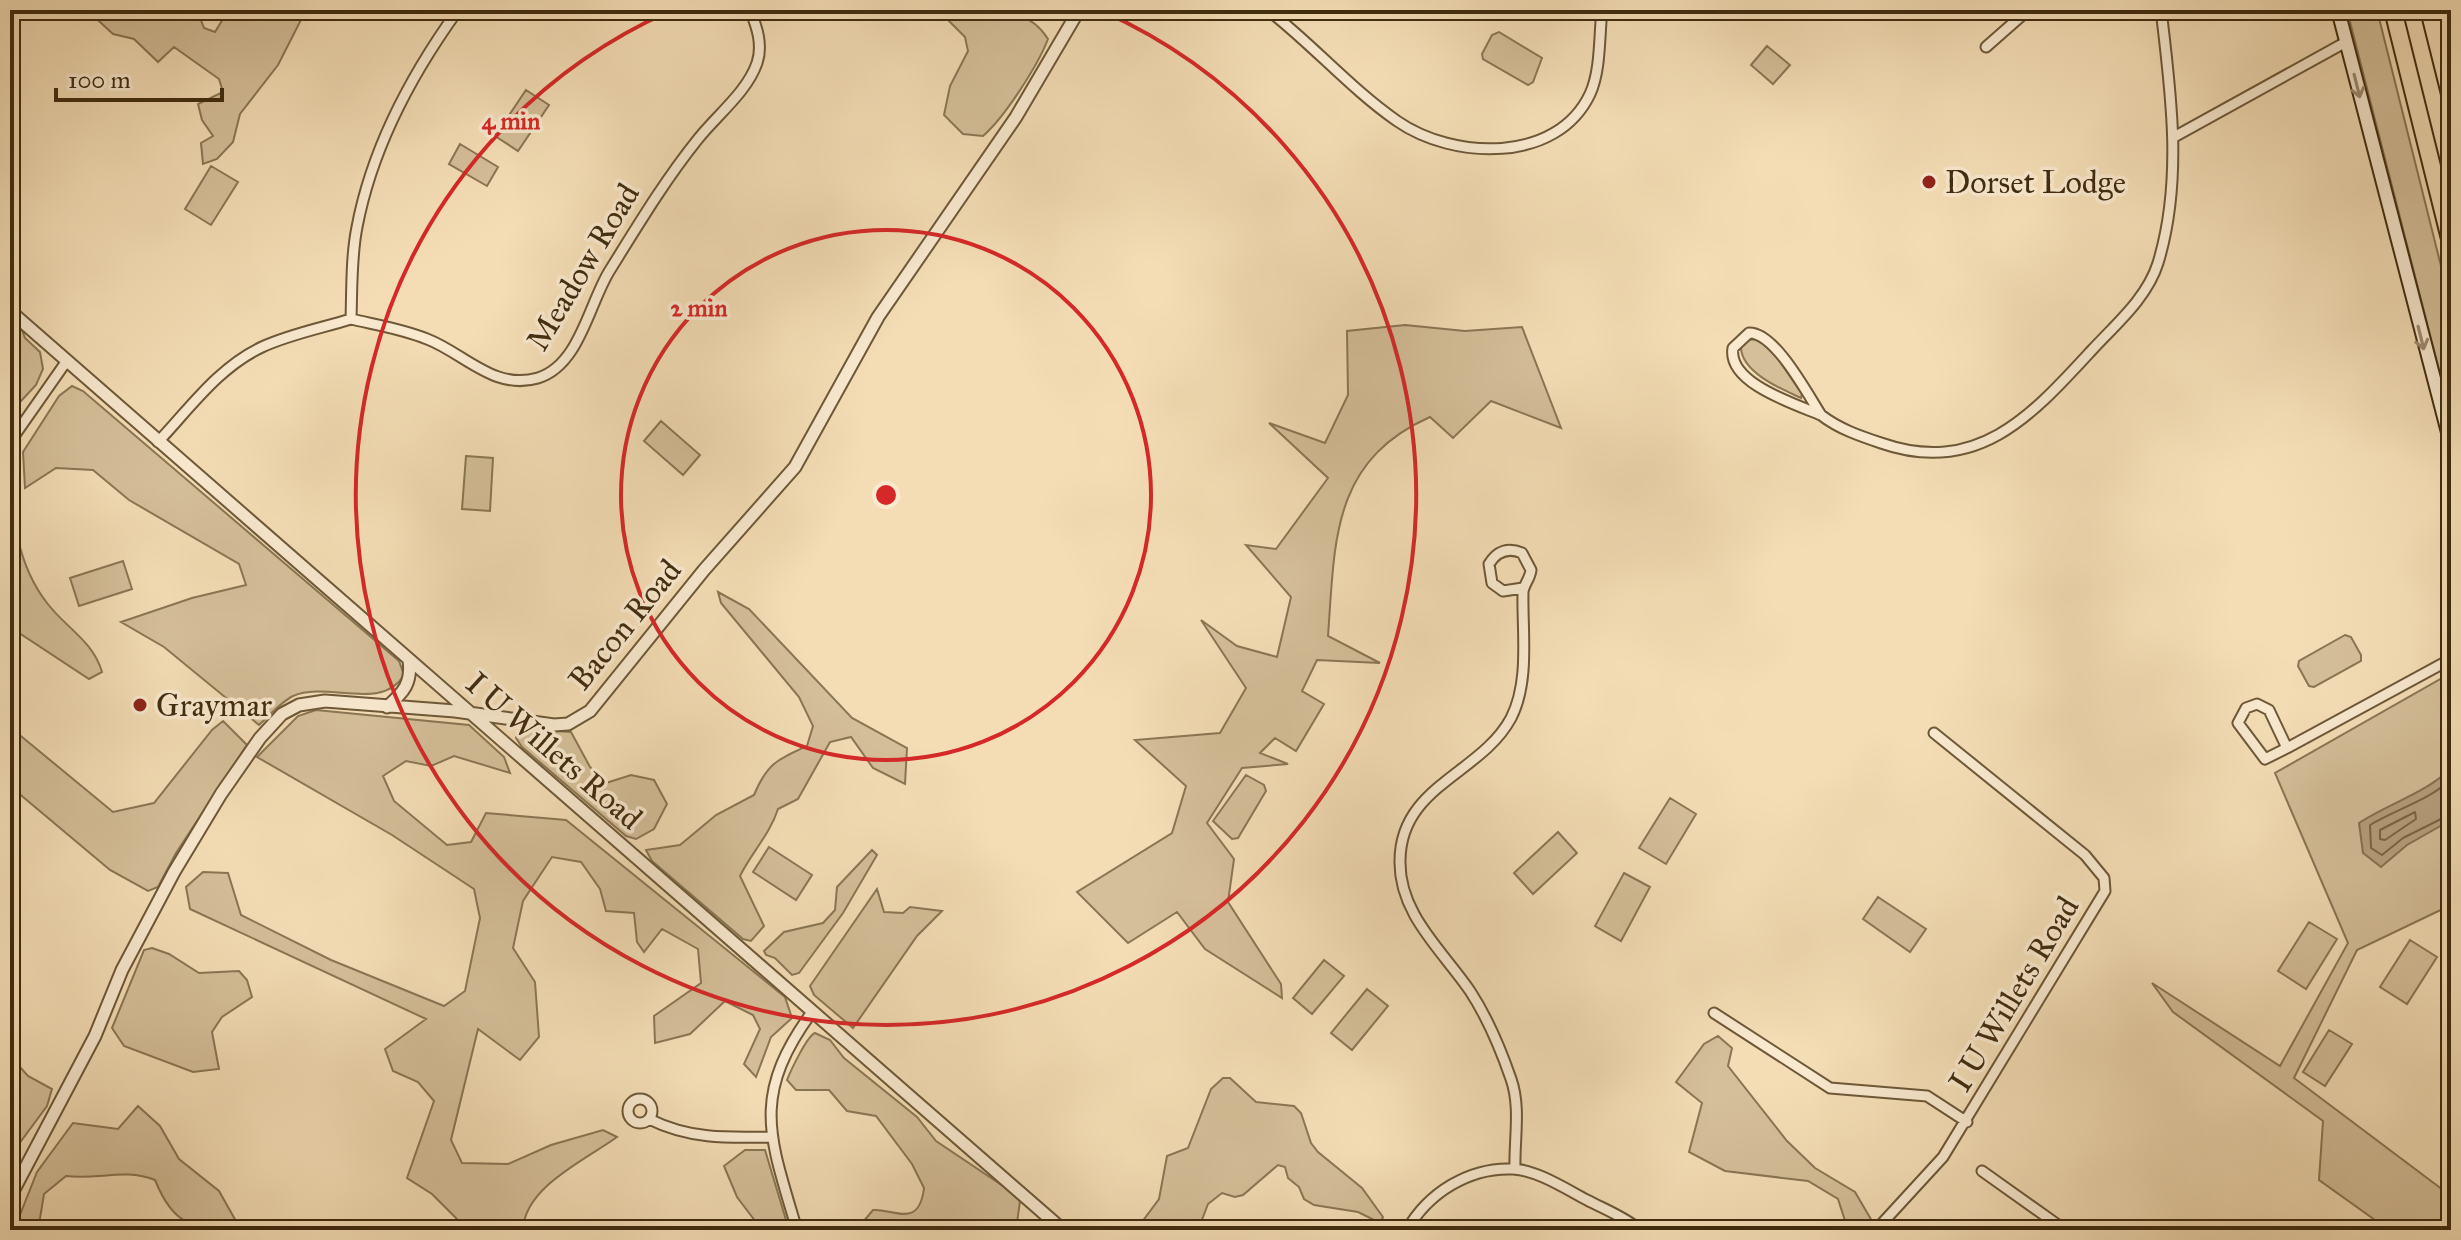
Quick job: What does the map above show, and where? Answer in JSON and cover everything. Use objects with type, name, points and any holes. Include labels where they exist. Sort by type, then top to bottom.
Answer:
[{"type":"highway","points":[[2393,10],[2451,243]]},
{"type":"highway","points":[[2429,10],[2451,98]]},
{"type":"main road","points":[[2338,10],[2451,444]]},
{"type":"street","points":[[158,442],[216,379],[242,359],[281,339],[351,319],[356,228],[373,165],[401,103],[458,10]]},
{"type":"street","name":"Meadow Road","points":[[351,319],[431,340],[502,379],[537,378],[560,364],[572,348],[606,276],[658,193],[698,139],[748,83],[760,49],[750,10]]},
{"type":"street","name":"Bacon Road","points":[[10,1197],[95,1036],[122,970],[161,895],[204,820],[260,738],[282,714],[299,705],[325,701],[568,724],[590,711],[704,570],[795,467],[878,317],[1016,117],[1079,10]]},
{"type":"street","points":[[1268,10],[1398,122],[1443,143],[1480,147],[1516,147],[1538,142],[1560,132],[1573,119],[1590,94],[1596,70],[1602,10]]},
{"type":"street","points":[[1986,47],[2028,10]]},
{"type":"street","points":[[1821,415],[1774,345],[1756,333],[1738,340],[1731,358],[1743,375],[1777,397],[1821,415],[1844,429],[1893,447],[1930,452],[1966,449],[1990,441],[2023,421],[2115,326],[2151,281],[2165,237],[2174,137],[2161,10]]},
{"type":"street","points":[[2174,137],[2346,42]]},
{"type":"street","name":"I U Willets Road","points":[[10,311],[1063,1230]]},
{"type":"street","points":[[10,442],[66,362]]},
{"type":"street","points":[[1515,1169],[1517,1110],[1511,1078],[1471,993],[1411,911],[1402,888],[1399,860],[1405,830],[1425,796],[1493,743],[1512,717],[1521,681],[1523,588],[1531,570],[1526,558],[1510,550],[1498,553],[1489,564],[1492,583],[1510,592],[1523,588]]},
{"type":"street","points":[[2287,748],[2269,710],[2257,704],[2246,708],[2238,723],[2265,759],[2287,748],[2451,659]]},
{"type":"street","points":[[387,707],[407,687],[411,675],[409,660]]},
{"type":"street","name":"I U Willets Road","points":[[1876,1230],[1928,1178],[1967,1122],[2100,904],[2105,884],[2100,872],[2085,855],[1934,733]]},
{"type":"street","points":[[797,1230],[770,1137],[771,1113],[776,1074],[786,1050],[812,1012]]},
{"type":"street","name":"I U Willets Road","points":[[1714,1013],[1830,1088],[1927,1096],[1967,1122]]},
{"type":"street","points":[[649,1119],[675,1131],[704,1137],[770,1137]]},
{"type":"street","points":[[1407,1230],[1427,1203],[1453,1183],[1515,1169],[1553,1183],[1640,1230]]},
{"type":"street","points":[[1982,1171],[2065,1230]]},
{"type":"shaded area","points":[[984,9],[1013,13],[1027,18],[1048,39],[1020,90],[983,136],[963,134],[944,115],[950,86],[968,51],[965,37],[938,10]]},
{"type":"shaded area","points":[[87,10],[197,10],[204,28],[215,32],[226,14],[233,10],[241,14],[248,10],[306,10],[278,65],[240,114],[233,142],[217,159],[203,164],[201,143],[213,136],[202,120],[198,104],[223,92],[219,79],[174,47],[158,62],[134,39],[113,34]]},
{"type":"shaded area","points":[[2347,10],[2377,10],[2451,306],[2451,417]]},
{"type":"shaded area","points":[[1499,32],[1542,58],[1533,82],[1528,85],[1483,59],[1482,54],[1492,35]]},
{"type":"shaded area","points":[[1767,46],[1790,65],[1773,84],[1751,65]]},
{"type":"shaded area","points":[[526,90],[549,105],[518,151],[495,136]]},
{"type":"shaded area","points":[[460,144],[498,167],[487,186],[449,164]]},
{"type":"shaded area","points":[[211,166],[238,182],[211,225],[185,209]]},
{"type":"shaded area","points":[[1405,325],[1465,331],[1522,327],[1561,428],[1491,401],[1453,438],[1430,417],[1397,435],[1373,457],[1356,481],[1344,508],[1337,537],[1328,636],[1380,663],[1317,660],[1302,691],[1324,704],[1296,751],[1275,738],[1260,753],[1288,764],[1242,768],[1207,823],[1234,859],[1228,902],[1281,984],[1282,998],[1205,949],[1177,912],[1128,943],[1077,892],[1172,833],[1186,786],[1135,740],[1220,733],[1246,688],[1201,620],[1237,646],[1277,657],[1291,597],[1246,545],[1276,549],[1328,478],[1269,423],[1325,443],[1348,395],[1347,331]]},
{"type":"shaded area","points":[[16,326],[21,327],[25,338],[40,352],[43,369],[36,385],[10,413],[10,333]]},
{"type":"shaded area","points":[[1760,339],[1770,347],[1802,394],[1801,398],[1764,378],[1748,364],[1741,347],[1749,340]]},
{"type":"shaded area","points":[[72,386],[83,391],[399,661],[404,675],[394,686],[382,692],[307,692],[293,696],[259,725],[164,647],[121,622],[192,598],[246,585],[239,564],[129,500],[93,470],[56,468],[25,488],[23,452],[59,396]]},
{"type":"shaded area","points":[[661,421],[700,455],[683,475],[644,441]]},
{"type":"shaded area","points":[[466,456],[493,458],[490,511],[462,509]]},
{"type":"shaded area","points":[[18,539],[29,572],[42,596],[86,643],[102,672],[89,679],[16,631],[10,635],[10,544]]},
{"type":"shaded area","points":[[123,561],[132,589],[79,606],[70,578]]},
{"type":"shaded area","points":[[718,592],[749,609],[852,718],[907,748],[905,784],[873,768],[851,737],[830,742],[798,799],[778,809],[740,876],[764,926],[751,941],[743,939],[652,861],[646,850],[680,845],[716,815],[754,795],[763,776],[774,764],[807,746],[813,726],[799,697],[721,603]]},
{"type":"shaded area","points":[[2345,635],[2351,637],[2361,661],[2314,687],[2309,686],[2298,666],[2299,661]]},
{"type":"shaded area","points":[[2451,673],[2451,905],[2357,950],[2294,1078],[2451,1196],[2451,1230],[2389,1230],[2319,1180],[2323,1121],[2173,1012],[2152,983],[2280,1066],[2348,943],[2275,773]]},
{"type":"shaded area","points":[[316,710],[469,725],[504,757],[510,773],[454,756],[431,766],[406,761],[383,776],[394,801],[447,845],[471,842],[486,813],[566,820],[785,997],[792,1018],[771,1037],[756,1077],[744,1064],[760,1029],[753,1015],[725,1001],[690,1034],[655,1043],[654,1016],[701,983],[698,949],[662,929],[644,952],[637,942],[634,913],[606,911],[600,889],[581,862],[552,857],[523,901],[513,948],[535,982],[539,1037],[520,1060],[478,1029],[451,1140],[462,1163],[508,1164],[551,1145],[603,1130],[617,1137],[545,1187],[526,1215],[523,1230],[468,1230],[432,1194],[407,1178],[434,1101],[418,1082],[393,1071],[385,1049],[426,1019],[190,909],[186,887],[203,872],[228,873],[241,915],[331,960],[444,1006],[465,991],[480,918],[474,889],[392,835],[257,757],[298,716]]},
{"type":"shaded area","points":[[223,721],[247,745],[176,853],[158,887],[148,891],[110,870],[10,786],[10,727],[113,812],[154,803],[212,730]]},
{"type":"shaded area","points":[[528,729],[571,732],[590,767],[606,783],[631,775],[654,780],[667,804],[654,829],[636,839],[626,836],[522,747],[516,738],[518,733]]},
{"type":"shaded area","points":[[1246,775],[1264,785],[1266,791],[1238,838],[1232,839],[1213,821]]},
{"type":"shaded area","points":[[1670,798],[1696,814],[1666,864],[1639,848]]},
{"type":"shaded area","points":[[1558,832],[1577,853],[1533,894],[1514,873]]},
{"type":"shaded area","points":[[769,847],[812,875],[796,900],[753,872]]},
{"type":"shaded area","points":[[872,850],[877,855],[843,913],[799,973],[792,975],[775,958],[766,955],[764,951],[784,932],[823,923],[835,910],[837,887]]},
{"type":"shaded area","points":[[1624,873],[1650,887],[1621,941],[1595,926]]},
{"type":"shaded area","points":[[877,889],[884,912],[903,913],[910,907],[942,911],[917,936],[853,1028],[814,995],[810,986]]},
{"type":"shaded area","points":[[1878,897],[1926,929],[1910,952],[1863,919]]},
{"type":"shaded area","points":[[2309,922],[2337,939],[2306,989],[2278,971]]},
{"type":"shaded area","points":[[2410,940],[2437,957],[2407,1004],[2380,987]]},
{"type":"shaded area","points":[[152,948],[169,954],[199,973],[239,971],[247,980],[252,997],[222,1017],[212,1032],[219,1069],[193,1072],[124,1046],[112,1028],[144,950]]},
{"type":"shaded area","points":[[1324,960],[1344,976],[1312,1014],[1293,998]]},
{"type":"shaded area","points":[[1367,989],[1388,1006],[1352,1050],[1331,1033]]},
{"type":"shaded area","points":[[2329,1030],[2352,1044],[2325,1086],[2303,1072]]},
{"type":"shaded area","points":[[815,1033],[830,1040],[844,1058],[917,1117],[936,1141],[1012,1192],[1020,1201],[1016,1230],[813,1230],[814,1226],[825,1224],[858,1228],[873,1210],[911,1213],[917,1209],[924,1188],[912,1164],[876,1116],[847,1111],[829,1090],[796,1090],[787,1080]]},
{"type":"shaded area","points":[[1718,1036],[1732,1048],[1728,1066],[1787,1141],[1815,1168],[1855,1192],[1872,1221],[1867,1230],[1848,1230],[1838,1199],[1808,1181],[1725,1171],[1689,1152],[1702,1103],[1676,1082],[1704,1044]]},
{"type":"shaded area","points":[[10,1056],[28,1076],[52,1089],[47,1106],[10,1156]]},
{"type":"shaded area","points":[[1223,1078],[1230,1078],[1256,1102],[1294,1106],[1301,1113],[1311,1143],[1362,1188],[1383,1217],[1380,1223],[1358,1212],[1314,1205],[1304,1199],[1299,1187],[1288,1178],[1285,1167],[1278,1165],[1243,1195],[1235,1197],[1222,1193],[1208,1204],[1198,1230],[1136,1230],[1159,1199],[1167,1156],[1188,1148],[1211,1089]]},
{"type":"shaded area","points":[[138,1106],[160,1126],[179,1159],[219,1191],[241,1230],[210,1229],[187,1222],[170,1207],[155,1180],[122,1175],[66,1176],[44,1194],[38,1230],[14,1230],[37,1172],[73,1123],[118,1129]]},
{"type":"shaded area","points":[[745,1150],[765,1150],[789,1230],[762,1230],[737,1197],[724,1166]]},
{"type":"water","points":[[2451,768],[2451,820],[2407,845],[2381,867],[2363,853],[2359,823],[2431,784]]},
{"type":"place","name":"Dorset Lodge","points":[[1929,182]]},
{"type":"place","name":"Graymar","points":[[140,705]]}]
